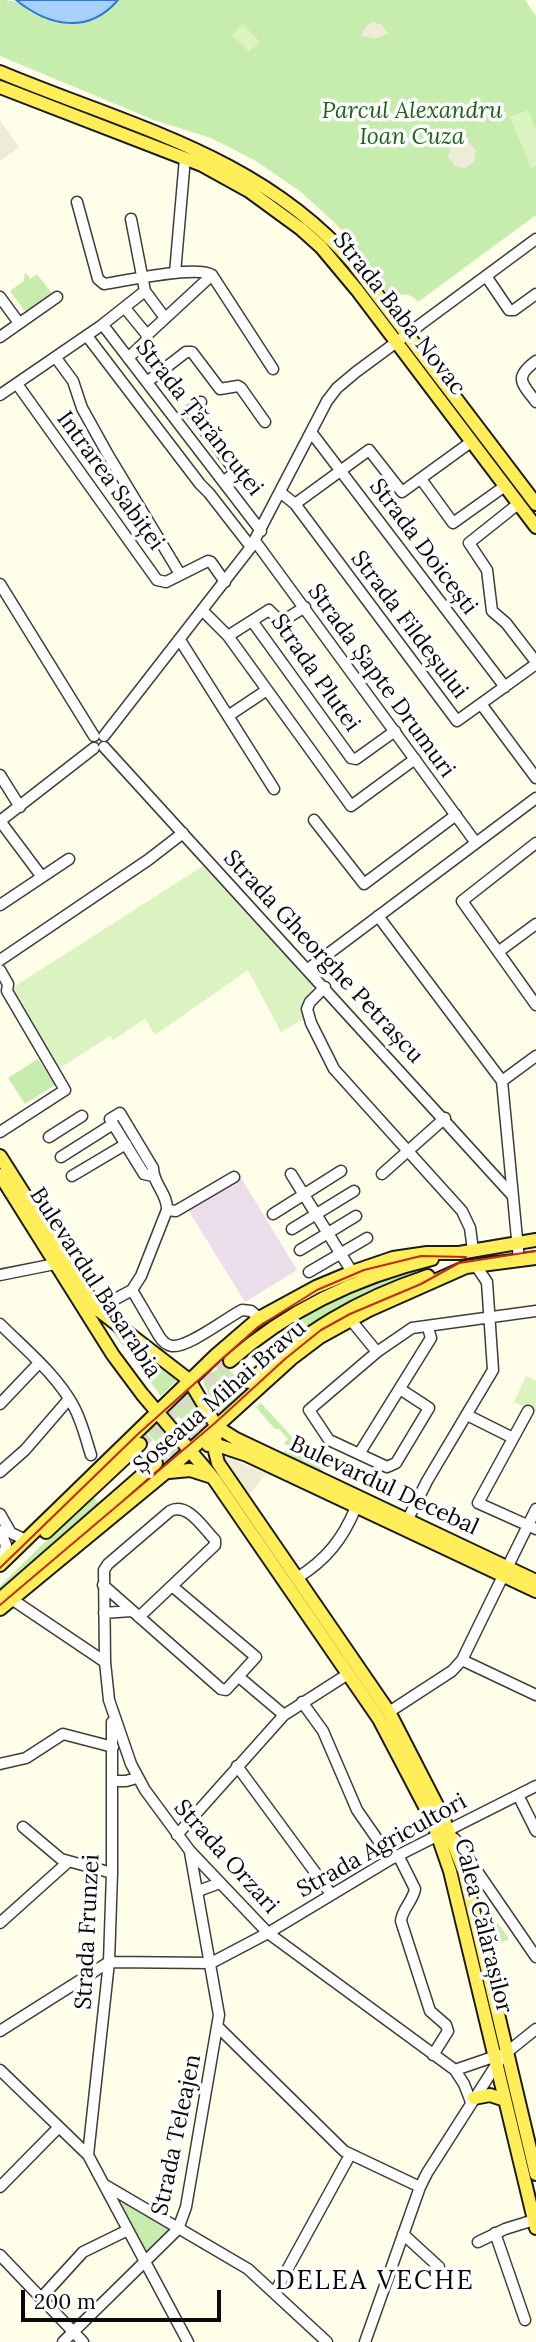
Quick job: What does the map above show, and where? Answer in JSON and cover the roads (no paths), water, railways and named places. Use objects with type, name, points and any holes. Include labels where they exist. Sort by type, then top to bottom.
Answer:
[{"type":"main road","name":"Strada Baba Novac","points":[[0,72],[207,154],[256,181],[326,234],[353,262],[536,505]]},
{"type":"main road","name":"Strada Baba Novac","points":[[3,92],[185,158],[242,187],[307,234],[335,263],[397,342],[536,527]]},
{"type":"main road","name":"Bulevardul Basarabia","points":[[0,1156],[97,1309],[189,1380]]},
{"type":"main road","name":"Bulevardul Basarabia","points":[[0,1175],[113,1355],[191,1450]]},
{"type":"main road","name":"Șoseaua Mihai Bravu","points":[[1,1567],[189,1380],[259,1318],[316,1287],[352,1272],[407,1255],[427,1252],[459,1253],[536,1240]]},
{"type":"main road","points":[[230,1361],[276,1324],[333,1293],[398,1268],[459,1253]]},
{"type":"main road","name":"Șoseaua Mihai Bravu","points":[[0,1609],[6,1599],[161,1468],[191,1450],[302,1350],[350,1319],[471,1267],[536,1258]]},
{"type":"main road","points":[[249,1382],[297,1341],[338,1314],[421,1278],[471,1267]]},
{"type":"main road","points":[[189,1380],[217,1427],[214,1444],[191,1450]]},
{"type":"main road","name":"Bulevardul Decebal","points":[[217,1427],[236,1439],[407,1521],[536,1591]]},
{"type":"main road","points":[[1,1567],[140,1444]]},
{"type":"main road","name":"Bulevardul Decebal","points":[[214,1444],[247,1455],[355,1507],[505,1572],[536,1581]]},
{"type":"main road","name":"Calea Călărașilor","points":[[214,1444],[216,1457],[233,1484],[389,1712],[464,1871],[505,2099],[535,2224]]},
{"type":"main road","name":"Calea Călărașilor","points":[[191,1450],[214,1479],[348,1674],[390,1739],[444,1832]]},
{"type":"main road","points":[[161,1468],[201,1472],[214,1479]]},
{"type":"main road","name":"Calea Călărașilor","points":[[499,2058],[533,2150],[536,2174]]},
{"type":"main road","points":[[472,2100],[490,2095],[505,2099]]},
{"type":"street","points":[[174,273],[185,158]]},
{"type":"street","points":[[77,202],[101,283],[205,271],[212,275],[274,369]]},
{"type":"street","points":[[131,219],[145,291],[165,318]]},
{"type":"street","points":[[99,736],[180,640],[253,544],[332,393],[536,239]]},
{"type":"street","points":[[128,358],[146,341],[147,335],[212,275]]},
{"type":"street","points":[[485,276],[509,310],[514,310],[536,294]]},
{"type":"street","points":[[0,395],[56,358],[145,291]]},
{"type":"street","points":[[0,297],[19,323]]},
{"type":"street","points":[[0,337],[57,297]]},
{"type":"street","points":[[125,308],[147,335]]},
{"type":"street","name":"Strada Țărăncuței","points":[[106,329],[261,531]]},
{"type":"street","name":"Strada Șapte Drumuri","points":[[88,335],[200,484],[304,607],[476,843]]},
{"type":"street","points":[[146,382],[186,352],[192,352],[220,389],[238,386],[241,388],[265,422]]},
{"type":"street","points":[[56,358],[74,381],[82,408],[180,574],[204,562],[211,562],[225,582]]},
{"type":"street","points":[[536,361],[525,369],[521,377],[522,383],[536,402]]},
{"type":"street","name":"Intrarea Sabiței","points":[[18,384],[157,580],[166,582],[180,574]]},
{"type":"street","points":[[201,402],[190,411],[236,471],[224,481]]},
{"type":"street","name":"Strada Doicești","points":[[311,432],[505,687]]},
{"type":"street","points":[[295,504],[369,450],[400,491],[405,491],[471,442]]},
{"type":"street","points":[[421,479],[453,523],[505,486]]},
{"type":"street","name":"Strada Fildeșului","points":[[280,492],[295,504],[457,721],[481,704],[536,778]]},
{"type":"street","points":[[481,704],[536,663],[506,622],[492,611],[486,570],[469,543],[518,503]]},
{"type":"street","points":[[0,584],[99,736],[107,740],[0,821],[41,877]]},
{"type":"street","name":"Strada Plutei","points":[[304,607],[281,622],[269,610],[252,621],[351,758],[356,759],[395,731]]},
{"type":"street","points":[[203,611],[228,636],[351,806],[415,759]]},
{"type":"street","points":[[228,636],[252,621]]},
{"type":"street","points":[[180,640],[274,789]]},
{"type":"street","points":[[228,716],[267,690]]},
{"type":"street","name":"Strada Gheorghe Petrașcu","points":[[99,748],[183,833],[445,1118],[512,1195]]},
{"type":"street","points":[[0,775],[19,807]]},
{"type":"street","points":[[308,969],[536,798]]},
{"type":"street","points":[[314,820],[364,884],[456,815]]},
{"type":"street","points":[[0,960],[148,860],[183,833]]},
{"type":"street","points":[[536,843],[462,901],[536,1004]]},
{"type":"street","points":[[0,905],[69,859]]},
{"type":"street","points":[[378,916],[502,1082],[519,1261]]},
{"type":"street","points":[[498,952],[536,924]]},
{"type":"street","points":[[0,970],[8,984],[6,991],[65,1090],[0,1132]]},
{"type":"street","points":[[325,987],[310,1002],[307,1009],[341,1079],[466,1216],[473,1250]]},
{"type":"street","points":[[502,1082],[536,1056]]},
{"type":"street","points":[[97,1309],[132,1290],[141,1276],[167,1210],[167,1202],[153,1176],[153,1168],[120,1113],[110,1119],[144,1174],[153,1176]]},
{"type":"street","points":[[49,1137],[82,1116]]},
{"type":"street","points":[[382,1174],[445,1118]]},
{"type":"street","points":[[61,1157],[113,1124]]},
{"type":"street","points":[[72,1176],[126,1144]]},
{"type":"street","points":[[273,1214],[341,1171]]},
{"type":"street","points":[[291,1174],[352,1272]]},
{"type":"street","points":[[167,1210],[180,1209],[234,1177]]},
{"type":"street","points":[[292,1229],[354,1191]]},
{"type":"street","points":[[300,1251],[356,1216]]},
{"type":"street","points":[[309,1272],[367,1238]]},
{"type":"street","points":[[407,1521],[426,1481],[494,1370],[487,1282],[497,1263]]},
{"type":"street","points":[[0,1275],[55,1264]]},
{"type":"street","points":[[471,1267],[487,1282]]},
{"type":"street","points":[[132,1290],[163,1342],[171,1346],[186,1343],[242,1310],[251,1311],[259,1318]]},
{"type":"street","points":[[400,1389],[429,1408],[396,1464],[387,1467],[329,1440],[309,1410],[405,1331],[417,1327],[428,1328],[536,1311]]},
{"type":"street","points":[[350,1319],[377,1352]]},
{"type":"street","points":[[0,1324],[39,1363],[69,1399],[79,1418],[91,1455]]},
{"type":"street","points":[[359,1454],[431,1338],[432,1333],[428,1328]]},
{"type":"street","points":[[0,1404],[39,1363]]},
{"type":"street","points":[[0,1472],[25,1450],[69,1399]]},
{"type":"street","points":[[527,1411],[478,1503],[531,1526]]},
{"type":"street","points":[[467,1415],[513,1438]]},
{"type":"street","points":[[297,1578],[330,1552],[345,1532],[355,1507]]},
{"type":"street","points":[[104,1613],[135,1614],[172,1586],[214,1547],[215,1543],[185,1509],[174,1508],[108,1564],[104,1570],[103,1585],[135,1614],[221,1689],[229,1689],[256,1657],[172,1586]]},
{"type":"street","points":[[389,1712],[452,1671],[462,1660],[531,1526],[536,1509]]},
{"type":"street","points":[[0,1514],[11,1533],[26,1540]]},
{"type":"street","points":[[0,1531],[6,1545],[1,1567]]},
{"type":"street","name":"Strada Orzari","points":[[103,1585],[105,1662],[112,1711],[137,1778],[177,1835],[268,1933],[455,2070],[472,2100]]},
{"type":"street","points":[[6,1599],[105,1662]]},
{"type":"street","points":[[462,1660],[536,1695]]},
{"type":"street","points":[[177,1835],[284,1715],[348,1674]]},
{"type":"street","points":[[239,1677],[284,1715]]},
{"type":"street","points":[[302,1702],[323,1731],[357,1810],[395,1857],[415,1889],[402,1913],[401,1921],[430,2011],[446,2025],[448,2031],[433,2055]]},
{"type":"street","name":"Strada Frunzei","points":[[88,2155],[109,1962],[112,1711]]},
{"type":"street","points":[[0,1764],[26,1758],[63,1734],[113,1747]]},
{"type":"street","points":[[237,1766],[331,1894]]},
{"type":"street","points":[[113,1781],[137,1778]]},
{"type":"street","name":"Strada Agricultori","points":[[109,1962],[211,1963],[268,1933],[395,1857],[536,1786]]},
{"type":"street","points":[[518,1795],[532,1813],[536,1831]]},
{"type":"street","points":[[23,1827],[49,1851],[68,1862],[112,1873]]},
{"type":"street","points":[[444,1832],[536,1957]]},
{"type":"street","name":"Strada Teleajen","points":[[62,2342],[178,2229],[186,2207],[219,2028],[219,2007],[190,1851]]},
{"type":"street","points":[[0,1923],[68,1862]]},
{"type":"street","points":[[198,1891],[220,1883]]},
{"type":"street","points":[[0,2031],[109,1962]]},
{"type":"street","points":[[219,2028],[350,2155],[420,2187]]},
{"type":"street","points":[[365,2342],[420,2187],[499,2058],[536,2028]]},
{"type":"street","points":[[455,2070],[499,2058]]},
{"type":"street","points":[[0,2070],[88,2155],[188,2342]]},
{"type":"street","points":[[0,2187],[58,2128]]},
{"type":"street","points":[[275,2292],[350,2155]]},
{"type":"street","points":[[0,2169],[9,2178]]},
{"type":"street","points":[[105,2185],[248,2269],[327,2342]]},
{"type":"street","points":[[478,2242],[495,2233],[535,2224]]},
{"type":"street","points":[[41,2298],[83,2252],[128,2230]]},
{"type":"street","points":[[495,2233],[525,2320]]},
{"type":"street","points":[[403,2234],[439,2267]]},
{"type":"street","points":[[0,2255],[83,2342]]},
{"type":"water","points":[[16,0],[118,0],[94,18],[68,23],[41,16]]},
{"type":"tunnel","points":[[140,1444],[230,1361]]},
{"type":"tunnel","points":[[156,1463],[249,1382]]},
{"type":"tram line","points":[[0,1605],[321,1330],[350,1314],[421,1284],[459,1263],[536,1251]]},
{"type":"tram line","points":[[0,1568],[138,1434],[258,1327],[317,1290],[364,1270],[421,1256],[466,1257]]},
{"type":"district","name":"DELEA VECHE","points":[[375,2282]]},
{"type":"park label","name":"Parcul Alexandru Ioan Cuza","points":[[412,124]]}]
